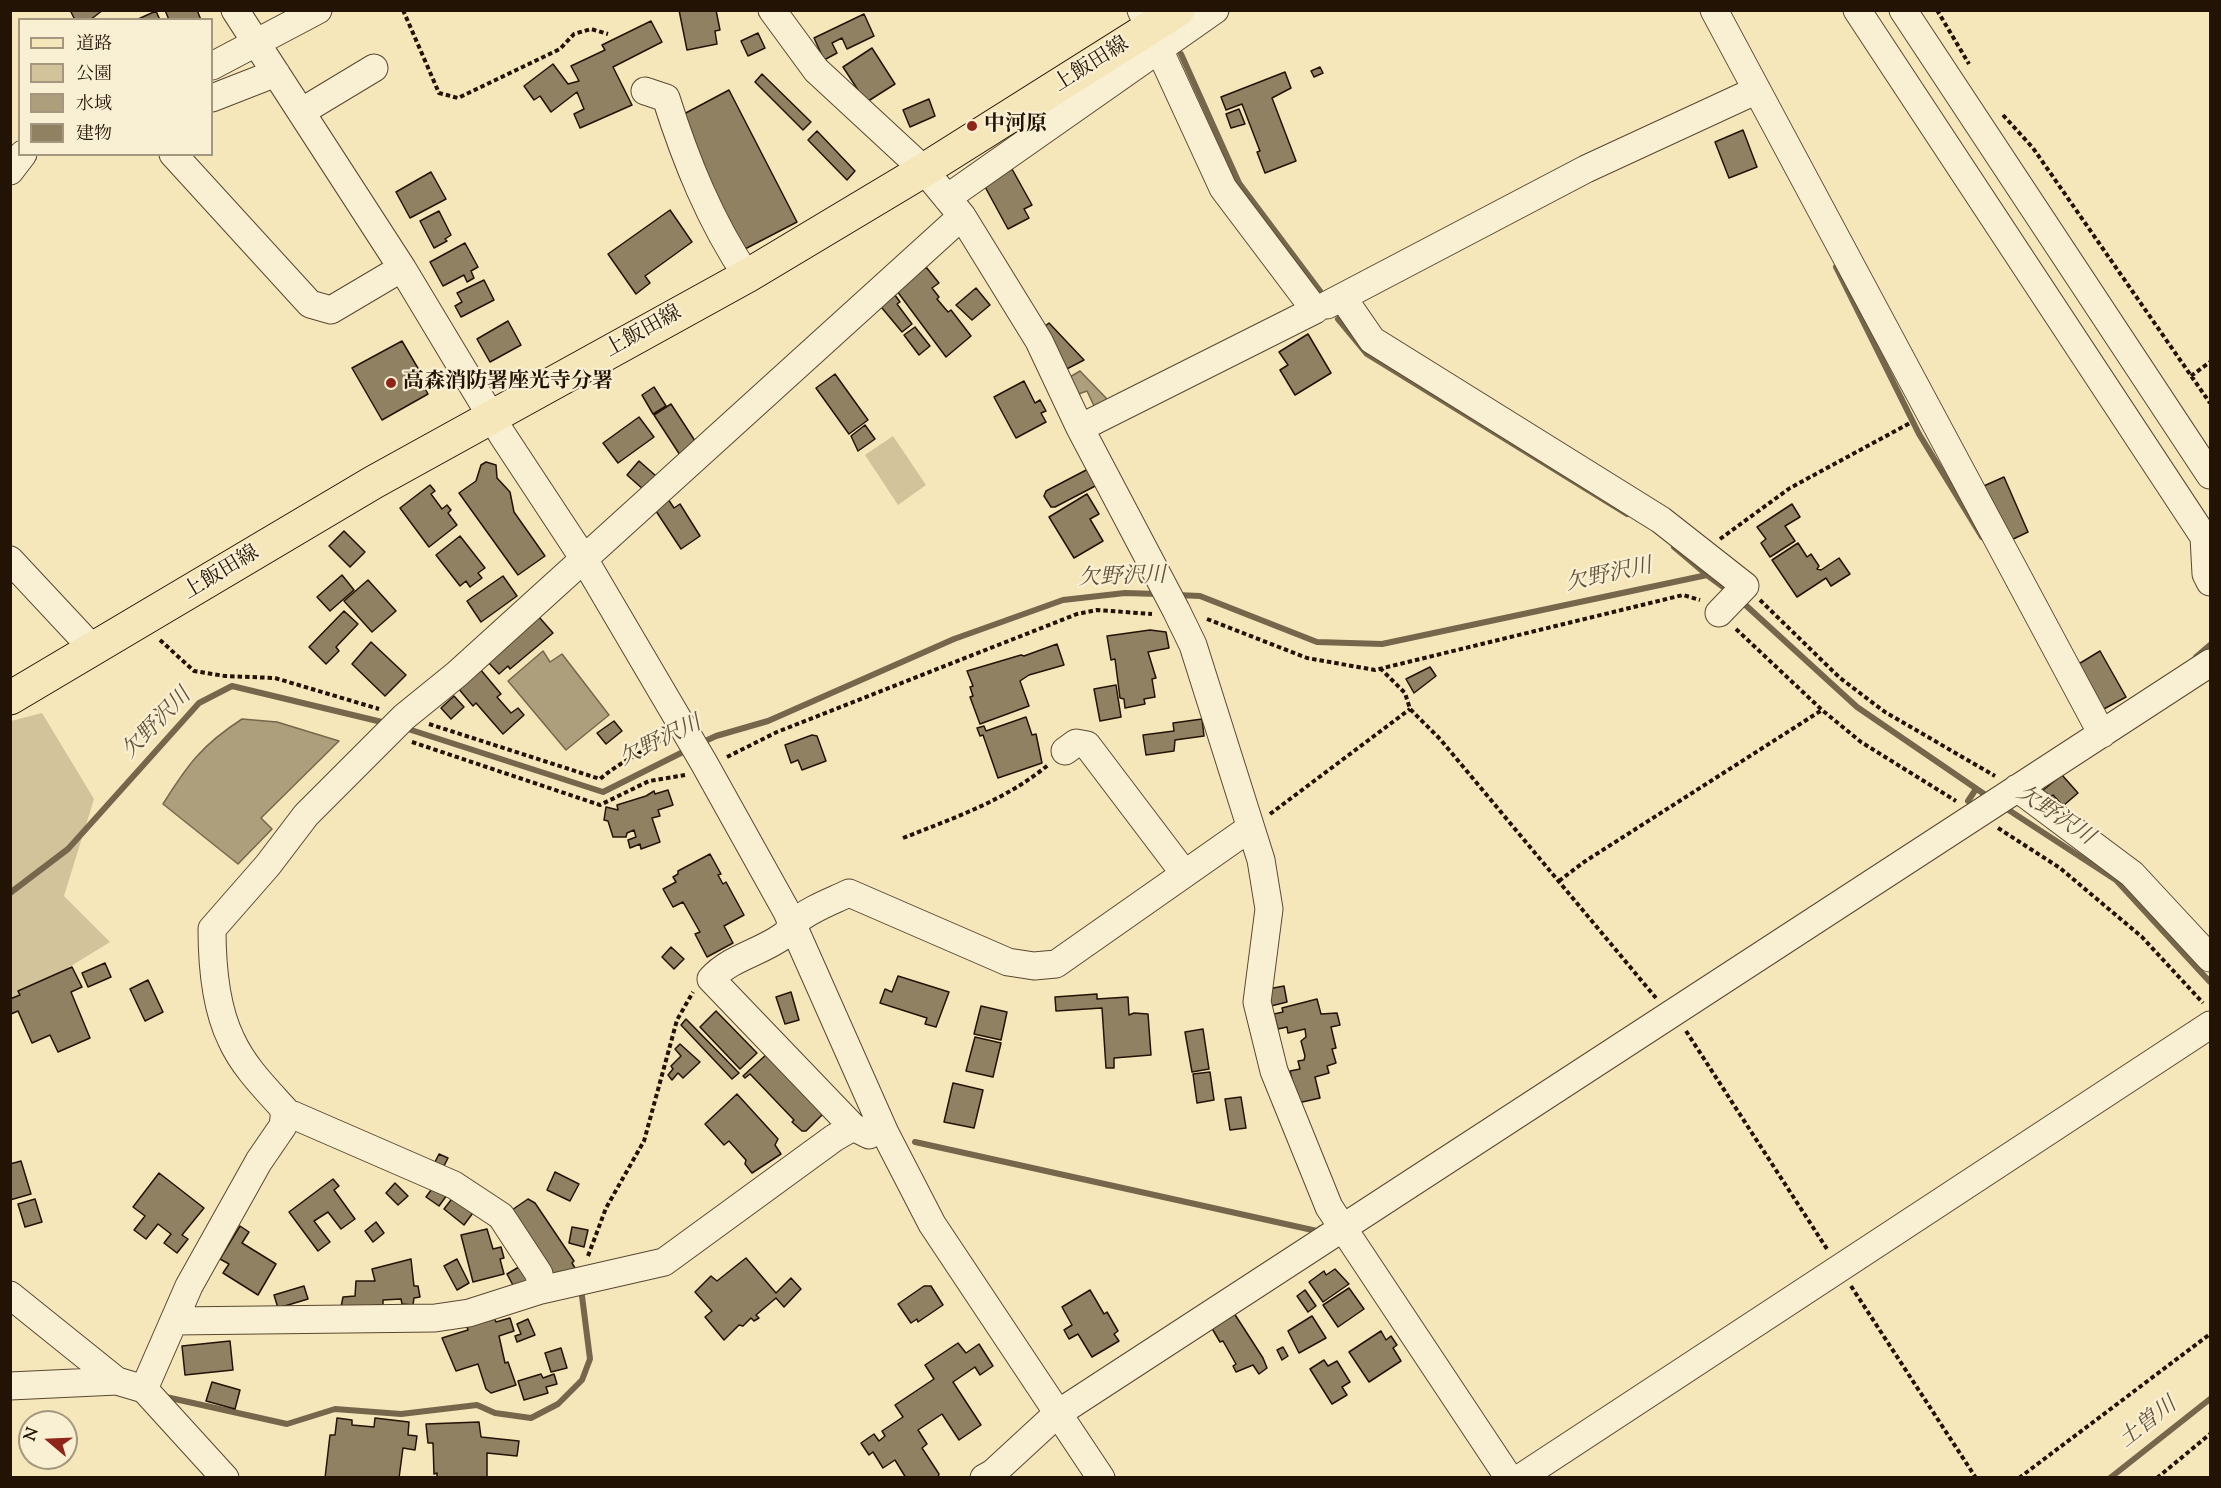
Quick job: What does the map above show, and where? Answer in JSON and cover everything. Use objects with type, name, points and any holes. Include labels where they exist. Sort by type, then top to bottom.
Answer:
[{"type":"main road","name":"上飯田線","points":[[10,698],[491,416],[747,276],[924,170],[1150,30],[1178,10]]},
{"type":"street","points":[[235,10],[402,267],[491,416],[584,559],[706,766],[793,924],[885,1133],[932,1224],[1101,1478]]},
{"type":"street","points":[[213,65],[318,10]]},
{"type":"street","points":[[772,10],[816,70],[924,170],[955,207],[1038,341],[1080,428],[1162,582],[1193,645],[1260,860],[1269,909],[1257,1002],[1274,1071],[1329,1207],[1509,1478]]},
{"type":"street","points":[[144,1389],[174,1321],[212,1245],[259,1161],[283,1126],[285,1110],[252,1073],[230,1039],[212,971],[212,929],[268,865],[306,815],[394,727],[457,674],[584,559],[955,207],[1150,30],[1215,10]]},
{"type":"street","points":[[1714,10],[2102,734]]},
{"type":"street","points":[[1857,10],[2207,542],[2206,574],[2211,582]]},
{"type":"street","points":[[1903,10],[2211,475]]},
{"type":"street","points":[[1150,30],[1222,188],[1315,310]]},
{"type":"street","points":[[301,112],[374,68]]},
{"type":"street","points":[[213,98],[276,73]]},
{"type":"street","points":[[1080,428],[1343,298],[1586,169],[1757,90]]},
{"type":"street","points":[[645,91],[666,98],[692,176],[747,276]]},
{"type":"street","points":[[10,171],[21,156]]},
{"type":"street","points":[[175,156],[310,304],[331,310],[402,267]]},
{"type":"street","points":[[1343,298],[1372,340],[1662,519],[1745,586],[1723,610]]},
{"type":"street","points":[[10,560],[94,650]]},
{"type":"street","points":[[984,1478],[993,1473],[1057,1414],[1342,1227],[1664,1004],[1980,811],[2211,663]]},
{"type":"street","points":[[1065,751],[1076,743],[1087,745],[1184,873]]},
{"type":"street","points":[[2012,791],[2132,874],[2211,958]]},
{"type":"street","points":[[885,1133],[870,1136],[854,1127],[711,979],[735,960],[784,936],[793,924],[808,912],[849,893],[1008,962],[1034,966],[1056,964],[1250,828]]},
{"type":"street","points":[[1520,1478],[2211,1025]]},
{"type":"street","points":[[284,1115],[293,1114],[454,1185],[501,1216],[539,1274],[541,1290]]},
{"type":"street","points":[[174,1321],[435,1318],[469,1313],[541,1290],[664,1262],[799,1148],[854,1127]]},
{"type":"street","points":[[10,1295],[117,1381]]},
{"type":"street","points":[[10,1386],[117,1381],[144,1389],[225,1478]]},
{"type":"path","points":[[403,10],[439,93],[458,98],[560,49],[574,34],[591,29],[608,34]]},
{"type":"path","points":[[1937,10],[1972,69]]},
{"type":"path","points":[[1996,108],[2033,148],[2211,403]]},
{"type":"path","points":[[2191,376],[2211,362]]},
{"type":"path","points":[[1702,552],[1790,488],[1929,413]]},
{"type":"path","points":[[1745,586],[1840,678],[1885,712],[2012,791]]},
{"type":"path","points":[[394,727],[600,805],[649,781],[706,766],[777,732],[1077,614],[1097,610],[1169,616],[1177,612],[1213,621],[1307,658],[1380,668],[1683,595],[1699,599],[1723,610],[1822,710],[1861,742],[1980,811],[2060,868],[2142,937],[2211,1011]]},
{"type":"path","points":[[1380,668],[1405,693],[1410,709],[1440,739],[1664,1004],[1976,1478]]},
{"type":"path","points":[[1250,828],[1410,709]]},
{"type":"path","points":[[1559,881],[1584,862],[1822,710]]},
{"type":"path","points":[[903,838],[974,811],[1002,796],[1043,770],[1065,751]]},
{"type":"path","points":[[586,1280],[588,1256],[600,1223],[644,1141],[677,1020],[701,981],[708,976],[711,979]]},
{"type":"path","points":[[2019,1478],[2211,1334]]},
{"type":"path","points":[[2157,1478],[2211,1434]]},
{"type":"green space","points":[[893,436],[926,485],[898,505],[865,455]]},
{"type":"green space","points":[[42,713],[94,799],[64,896],[110,942],[11,1003],[11,721]]},
{"type":"water","points":[[1080,371],[1108,400],[1094,406],[1087,391],[1073,396],[1065,380]]},
{"type":"water","points":[[543,651],[550,662],[562,654],[609,715],[566,750],[508,681]]},
{"type":"water","points":[[242,719],[277,722],[339,741],[261,818],[272,829],[238,864],[163,804],[197,756],[228,728]]},
{"type":"building","points":[[70,10],[103,10],[93,18],[74,18]]},
{"type":"building","points":[[165,10],[197,10],[200,18],[168,18]]},
{"type":"building","points":[[679,10],[716,10],[720,30],[715,31],[717,44],[687,50]]},
{"type":"building","points":[[156,11],[159,18],[140,18]]},
{"type":"building","points":[[864,14],[874,36],[847,49],[842,38],[832,43],[837,53],[824,60],[814,38]]},
{"type":"building","points":[[651,21],[662,42],[613,67],[632,105],[580,128],[574,114],[584,109],[577,92],[551,112],[540,96],[534,100],[524,86],[553,64],[568,84],[579,81],[571,66],[605,50],[602,45]]},
{"type":"building","points":[[758,33],[765,48],[748,56],[741,41]]},
{"type":"building","points":[[872,48],[895,84],[862,105],[854,92],[858,90],[843,67]]},
{"type":"building","points":[[1320,67],[1323,73],[1314,77],[1311,71]]},
{"type":"building","points":[[1285,72],[1291,88],[1272,98],[1296,161],[1265,173],[1257,152],[1260,151],[1242,104],[1226,110],[1221,97]]},
{"type":"building","points":[[762,74],[811,122],[803,130],[755,82]]},
{"type":"building","points":[[729,90],[797,222],[743,250],[686,136],[682,115]]},
{"type":"building","points":[[929,99],[935,116],[910,127],[903,110]]},
{"type":"building","points":[[1239,109],[1245,124],[1231,128],[1226,114]]},
{"type":"building","points":[[1743,130],[1757,167],[1729,178],[1715,142]]},
{"type":"building","points":[[817,131],[855,171],[847,180],[808,140]]},
{"type":"building","points":[[1012,169],[1032,205],[1024,209],[1029,218],[1008,229],[984,185]]},
{"type":"building","points":[[431,172],[446,199],[410,218],[396,192]]},
{"type":"building","points":[[670,210],[692,242],[645,276],[650,283],[636,294],[608,254]]},
{"type":"building","points":[[439,211],[451,235],[445,239],[447,241],[434,248],[420,221]]},
{"type":"building","points":[[465,243],[478,267],[471,271],[474,278],[467,282],[464,275],[443,286],[430,262]]},
{"type":"building","points":[[926,267],[939,283],[932,288],[939,297],[937,299],[948,312],[951,310],[971,336],[946,357],[897,291]]},
{"type":"building","points":[[484,280],[494,300],[461,317],[455,306],[462,302],[457,293]]},
{"type":"building","points":[[976,288],[990,305],[972,320],[956,305]]},
{"type":"building","points":[[892,291],[900,302],[897,304],[912,324],[902,332],[877,302]]},
{"type":"building","points":[[508,321],[521,345],[490,362],[477,339]]},
{"type":"building","points":[[1049,323],[1084,360],[1059,373],[1039,331]]},
{"type":"building","points":[[915,327],[930,346],[919,355],[904,335]]},
{"type":"building","points":[[1308,334],[1331,373],[1295,395],[1280,370],[1288,365],[1279,352]]},
{"type":"building","name":"高森消防署座光寺分署","points":[[402,341],[419,370],[416,372],[428,394],[382,420],[352,368]]},
{"type":"building","points":[[835,374],[868,420],[849,434],[816,388]]},
{"type":"building","points":[[1024,381],[1035,403],[1040,400],[1046,411],[1041,413],[1046,422],[1016,438],[994,397]]},
{"type":"building","points":[[654,387],[666,406],[653,414],[642,395]]},
{"type":"building","points":[[671,404],[697,444],[680,455],[654,415]]},
{"type":"building","points":[[639,417],[654,437],[618,463],[603,443]]},
{"type":"building","points":[[865,425],[875,439],[858,451],[851,436]]},
{"type":"building","points":[[639,461],[656,476],[644,490],[627,475]]},
{"type":"building","points":[[486,462],[496,465],[497,478],[510,492],[514,512],[545,556],[518,575],[459,493],[476,481],[481,465]]},
{"type":"building","points":[[1090,468],[1099,484],[1051,507],[1044,496],[1046,491]]},
{"type":"building","points":[[2004,477],[2028,532],[2007,542],[1977,489]]},
{"type":"building","points":[[430,485],[435,491],[431,494],[442,509],[447,505],[451,510],[448,513],[457,525],[429,547],[400,508]]},
{"type":"building","points":[[1087,494],[1099,514],[1090,519],[1103,541],[1074,558],[1049,517]]},
{"type":"building","points":[[668,499],[674,508],[680,504],[700,536],[681,549],[654,508]]},
{"type":"building","points":[[1792,504],[1800,517],[1785,526],[1795,541],[1770,557],[1761,543],[1766,539],[1757,527]]},
{"type":"building","points":[[344,531],[365,552],[350,567],[329,546]]},
{"type":"building","points":[[460,536],[485,568],[478,573],[482,578],[470,587],[466,581],[460,586],[436,555]]},
{"type":"building","points":[[1798,543],[1807,557],[1811,554],[1819,566],[1817,569],[1821,570],[1839,558],[1850,574],[1831,586],[1826,578],[1797,597],[1772,560]]},
{"type":"building","points":[[342,575],[354,590],[330,611],[317,597]]},
{"type":"building","points":[[503,576],[517,596],[481,622],[467,601]]},
{"type":"building","points":[[368,580],[396,611],[372,632],[344,601]]},
{"type":"building","points":[[344,611],[358,624],[336,647],[339,651],[326,664],[309,647]]},
{"type":"building","points":[[539,617],[553,633],[510,669],[508,666],[499,674],[487,661]]},
{"type":"building","points":[[1150,630],[1166,632],[1169,648],[1148,652],[1156,678],[1152,679],[1155,697],[1144,699],[1145,704],[1125,708],[1124,699],[1120,698],[1115,659],[1111,660],[1107,636]]},
{"type":"building","points":[[371,642],[406,675],[385,696],[352,664]]},
{"type":"building","points":[[1057,644],[1064,665],[1029,675],[1020,681],[1029,706],[980,724],[970,697],[973,696],[970,687],[973,686],[967,671],[1024,656]]},
{"type":"building","points":[[2100,651],[2126,697],[2102,710],[2077,665]]},
{"type":"building","points":[[1430,667],[1436,676],[1414,693],[1406,679]]},
{"type":"building","points":[[480,669],[501,694],[497,697],[511,713],[518,708],[524,715],[503,734],[476,703],[473,706],[458,688]]},
{"type":"building","points":[[1116,685],[1121,717],[1100,721],[1094,689]]},
{"type":"building","points":[[454,696],[464,707],[451,719],[441,708]]},
{"type":"building","points":[[1026,717],[1032,735],[1036,734],[1042,763],[998,778],[983,735],[980,736],[977,728],[984,726],[986,731]]},
{"type":"building","points":[[1202,719],[1204,736],[1175,740],[1174,751],[1146,755],[1143,735],[1174,731],[1173,723]]},
{"type":"building","points":[[614,721],[622,731],[606,744],[597,733]]},
{"type":"building","points":[[812,735],[817,736],[826,761],[802,770],[798,760],[791,763],[785,745]]},
{"type":"building","points":[[2062,775],[2078,793],[2063,806],[2053,795],[2049,798],[2042,791]]},
{"type":"building","points":[[668,790],[673,805],[658,810],[660,816],[652,818],[660,842],[641,849],[640,844],[630,848],[628,840],[636,837],[634,830],[627,833],[626,837],[613,837],[608,821],[604,820],[606,807],[618,810],[617,805],[646,796],[654,791],[655,794]]},
{"type":"building","points":[[710,854],[721,874],[718,875],[723,884],[726,882],[744,915],[724,926],[733,943],[707,957],[695,934],[700,932],[683,902],[673,907],[663,889],[676,882],[673,877],[678,874],[678,871]]},
{"type":"building","points":[[671,947],[684,959],[674,969],[662,957]]},
{"type":"building","points":[[105,963],[111,977],[88,987],[82,973]]},
{"type":"building","points":[[72,967],[82,987],[71,992],[90,1038],[58,1052],[50,1035],[32,1043],[18,1011],[11,1014],[10,999],[20,995],[18,991]]},
{"type":"building","points":[[898,976],[949,992],[936,1027],[925,1024],[927,1018],[880,1003],[885,989],[892,992]]},
{"type":"building","points":[[148,980],[163,1012],[145,1021],[130,989]]},
{"type":"building","points":[[1284,986],[1287,1002],[1271,1006],[1268,989]]},
{"type":"building","points":[[791,992],[799,1020],[785,1024],[776,997]]},
{"type":"building","points":[[1097,994],[1097,999],[1128,997],[1129,1015],[1148,1014],[1151,1055],[1114,1058],[1114,1068],[1106,1068],[1102,1008],[1056,1011],[1055,997]]},
{"type":"building","points":[[1317,999],[1321,1014],[1337,1013],[1340,1025],[1331,1027],[1336,1048],[1332,1049],[1336,1063],[1327,1066],[1329,1073],[1315,1077],[1320,1098],[1298,1103],[1290,1071],[1300,1069],[1298,1061],[1304,1060],[1301,1041],[1306,1037],[1305,1029],[1288,1033],[1287,1027],[1278,1029],[1274,1014],[1283,1012],[1282,1008]]},
{"type":"building","points":[[981,1006],[1007,1012],[1001,1040],[974,1034]]},
{"type":"building","points":[[716,1011],[757,1053],[740,1069],[700,1027]]},
{"type":"building","points":[[686,1019],[739,1073],[732,1079],[681,1025]]},
{"type":"building","points":[[1203,1029],[1209,1069],[1192,1072],[1185,1032]]},
{"type":"building","points":[[975,1037],[1001,1043],[993,1077],[966,1071]]},
{"type":"building","points":[[680,1044],[700,1062],[683,1078],[678,1073],[672,1080],[668,1075],[673,1069],[671,1066],[681,1056],[675,1049]]},
{"type":"building","points":[[768,1053],[824,1113],[806,1131],[802,1131],[792,1122],[794,1120],[750,1074],[745,1078],[743,1076]]},
{"type":"building","points":[[1210,1072],[1214,1100],[1197,1103],[1193,1074]]},
{"type":"building","points":[[953,1083],[983,1090],[974,1128],[944,1122]]},
{"type":"building","points":[[737,1094],[778,1139],[775,1145],[781,1154],[752,1173],[745,1164],[746,1160],[729,1141],[724,1145],[705,1124]]},
{"type":"building","points":[[1241,1097],[1246,1128],[1230,1130],[1225,1099]]},
{"type":"building","points":[[439,1154],[448,1158],[441,1172],[432,1168]]},
{"type":"building","points":[[21,1161],[31,1194],[10,1200],[10,1164]]},
{"type":"building","points":[[555,1172],[579,1184],[570,1201],[547,1190]]},
{"type":"building","points":[[159,1173],[204,1208],[182,1235],[188,1239],[177,1253],[164,1243],[171,1234],[158,1224],[146,1239],[134,1230],[145,1216],[133,1207]]},
{"type":"building","points":[[333,1179],[339,1186],[334,1190],[355,1219],[341,1229],[328,1212],[314,1221],[330,1242],[318,1251],[289,1212]]},
{"type":"building","points":[[395,1183],[408,1196],[398,1205],[386,1193]]},
{"type":"building","points":[[434,1186],[447,1195],[439,1206],[426,1197]]},
{"type":"building","points":[[455,1195],[475,1210],[464,1225],[444,1209]]},
{"type":"building","points":[[35,1199],[42,1222],[25,1227],[18,1204]]},
{"type":"building","points":[[528,1199],[535,1203],[574,1261],[572,1263],[575,1268],[552,1283],[506,1214]]},
{"type":"building","points":[[376,1222],[384,1233],[373,1242],[365,1231]]},
{"type":"building","points":[[240,1226],[249,1232],[242,1243],[276,1264],[258,1295],[223,1273],[229,1264],[220,1259]]},
{"type":"building","points":[[572,1227],[588,1230],[584,1247],[569,1243]]},
{"type":"building","points":[[487,1229],[493,1249],[501,1247],[504,1258],[500,1259],[504,1274],[473,1282],[461,1235]]},
{"type":"building","points":[[746,1258],[776,1293],[791,1278],[801,1289],[784,1307],[776,1298],[756,1315],[759,1318],[754,1321],[751,1318],[743,1326],[739,1325],[724,1340],[705,1317],[712,1311],[695,1292],[711,1276],[717,1281]]},
{"type":"building","points":[[411,1259],[414,1286],[418,1286],[420,1297],[414,1298],[413,1305],[402,1304],[401,1299],[383,1300],[383,1305],[341,1307],[343,1297],[355,1296],[356,1281],[375,1281],[372,1269]]},
{"type":"building","points":[[457,1259],[469,1283],[457,1290],[444,1266]]},
{"type":"building","points":[[524,1264],[531,1278],[515,1289],[507,1274]]},
{"type":"building","points":[[1335,1269],[1349,1284],[1323,1302],[1309,1282],[1324,1271],[1326,1275]]},
{"type":"building","points":[[304,1286],[308,1299],[278,1308],[274,1295]]},
{"type":"building","points":[[924,1286],[931,1286],[943,1305],[918,1322],[917,1319],[911,1323],[898,1304]]},
{"type":"building","points":[[1349,1288],[1364,1309],[1338,1327],[1323,1305]]},
{"type":"building","points":[[1090,1290],[1104,1314],[1107,1312],[1118,1331],[1114,1334],[1119,1341],[1092,1357],[1078,1334],[1069,1339],[1064,1330],[1072,1325],[1062,1307]]},
{"type":"building","points":[[1305,1290],[1316,1306],[1308,1312],[1297,1296]]},
{"type":"building","points":[[1232,1310],[1263,1358],[1267,1368],[1259,1374],[1253,1365],[1236,1372],[1233,1366],[1236,1364],[1223,1341],[1220,1342],[1210,1325]]},
{"type":"building","points":[[493,1315],[496,1322],[510,1318],[514,1331],[499,1336],[505,1363],[508,1362],[516,1385],[491,1393],[486,1389],[478,1364],[456,1371],[442,1338],[468,1330],[466,1324]]},
{"type":"building","points":[[1312,1316],[1326,1338],[1299,1353],[1288,1331]]},
{"type":"building","points":[[528,1319],[535,1335],[517,1342],[515,1336],[521,1334],[517,1324]]},
{"type":"building","points":[[1381,1331],[1386,1340],[1391,1336],[1397,1345],[1393,1348],[1401,1361],[1369,1382],[1349,1352]]},
{"type":"building","points":[[230,1341],[233,1370],[185,1375],[182,1346]]},
{"type":"building","points":[[958,1343],[966,1353],[979,1344],[993,1366],[980,1375],[975,1367],[953,1382],[981,1425],[959,1440],[942,1414],[918,1430],[927,1444],[922,1448],[939,1474],[938,1478],[906,1478],[895,1460],[883,1468],[873,1452],[869,1455],[861,1443],[874,1434],[879,1441],[885,1436],[882,1431],[903,1417],[895,1405],[934,1379],[925,1365]]},
{"type":"building","points":[[1283,1347],[1288,1356],[1282,1360],[1277,1350]]},
{"type":"building","points":[[561,1348],[567,1368],[551,1372],[545,1353]]},
{"type":"building","points":[[1324,1360],[1328,1366],[1337,1361],[1350,1382],[1342,1387],[1347,1395],[1332,1404],[1310,1369]]},
{"type":"building","points":[[541,1374],[543,1378],[554,1374],[557,1384],[546,1387],[548,1393],[524,1400],[518,1381]]},
{"type":"building","points":[[212,1382],[240,1390],[235,1409],[206,1401]]},
{"type":"building","points":[[337,1418],[352,1420],[352,1425],[374,1427],[375,1418],[409,1422],[408,1435],[417,1436],[415,1450],[403,1448],[399,1478],[325,1478],[330,1435],[335,1435]]},
{"type":"building","points":[[479,1422],[481,1437],[519,1441],[517,1456],[487,1453],[487,1478],[437,1478],[437,1473],[434,1474],[433,1443],[428,1443],[426,1424]]},
{"type":"waterway","points":[[1181,54],[1239,183],[1320,291]]},
{"type":"waterway","points":[[1836,267],[1919,434],[1982,537]]},
{"type":"waterway","points":[[1338,319],[1367,354],[1627,514]]},
{"type":"waterway","points":[[1674,547],[1707,575]]},
{"type":"waterway","name":"欠野沢川","points":[[1177,595],[1200,596],[1317,642],[1382,644],[1707,575],[1730,592]]},
{"type":"waterway","name":"欠野沢川","points":[[701,743],[716,736],[768,721],[954,639],[1063,600],[1125,593],[1158,594]]},
{"type":"waterway","name":"欠野沢川","points":[[1740,600],[1857,707],[1990,798]]},
{"type":"waterway","points":[[2196,657],[2210,645]]},
{"type":"waterway","name":"欠野沢川","points":[[10,893],[68,849],[199,703],[232,686],[386,723]]},
{"type":"waterway","name":"欠野沢川","points":[[405,728],[603,792],[687,750]]},
{"type":"waterway","points":[[1968,801],[1976,789]]},
{"type":"waterway","name":"欠野沢川","points":[[2004,807],[2116,880],[2210,982]]},
{"type":"waterway","points":[[915,1142],[1317,1231],[1321,1228]]},
{"type":"waterway","points":[[166,1397],[287,1424],[335,1409],[401,1414],[477,1405],[495,1413],[531,1418],[558,1404],[582,1380],[590,1359],[582,1296]]},
{"type":"waterway","name":"土曽川","points":[[2110,1478],[2210,1399]]},
{"type":"place","name":"中河原","points":[[972,126]]},
{"type":"place","name":"高森消防署座光寺分署","points":[[391,383]]}]
